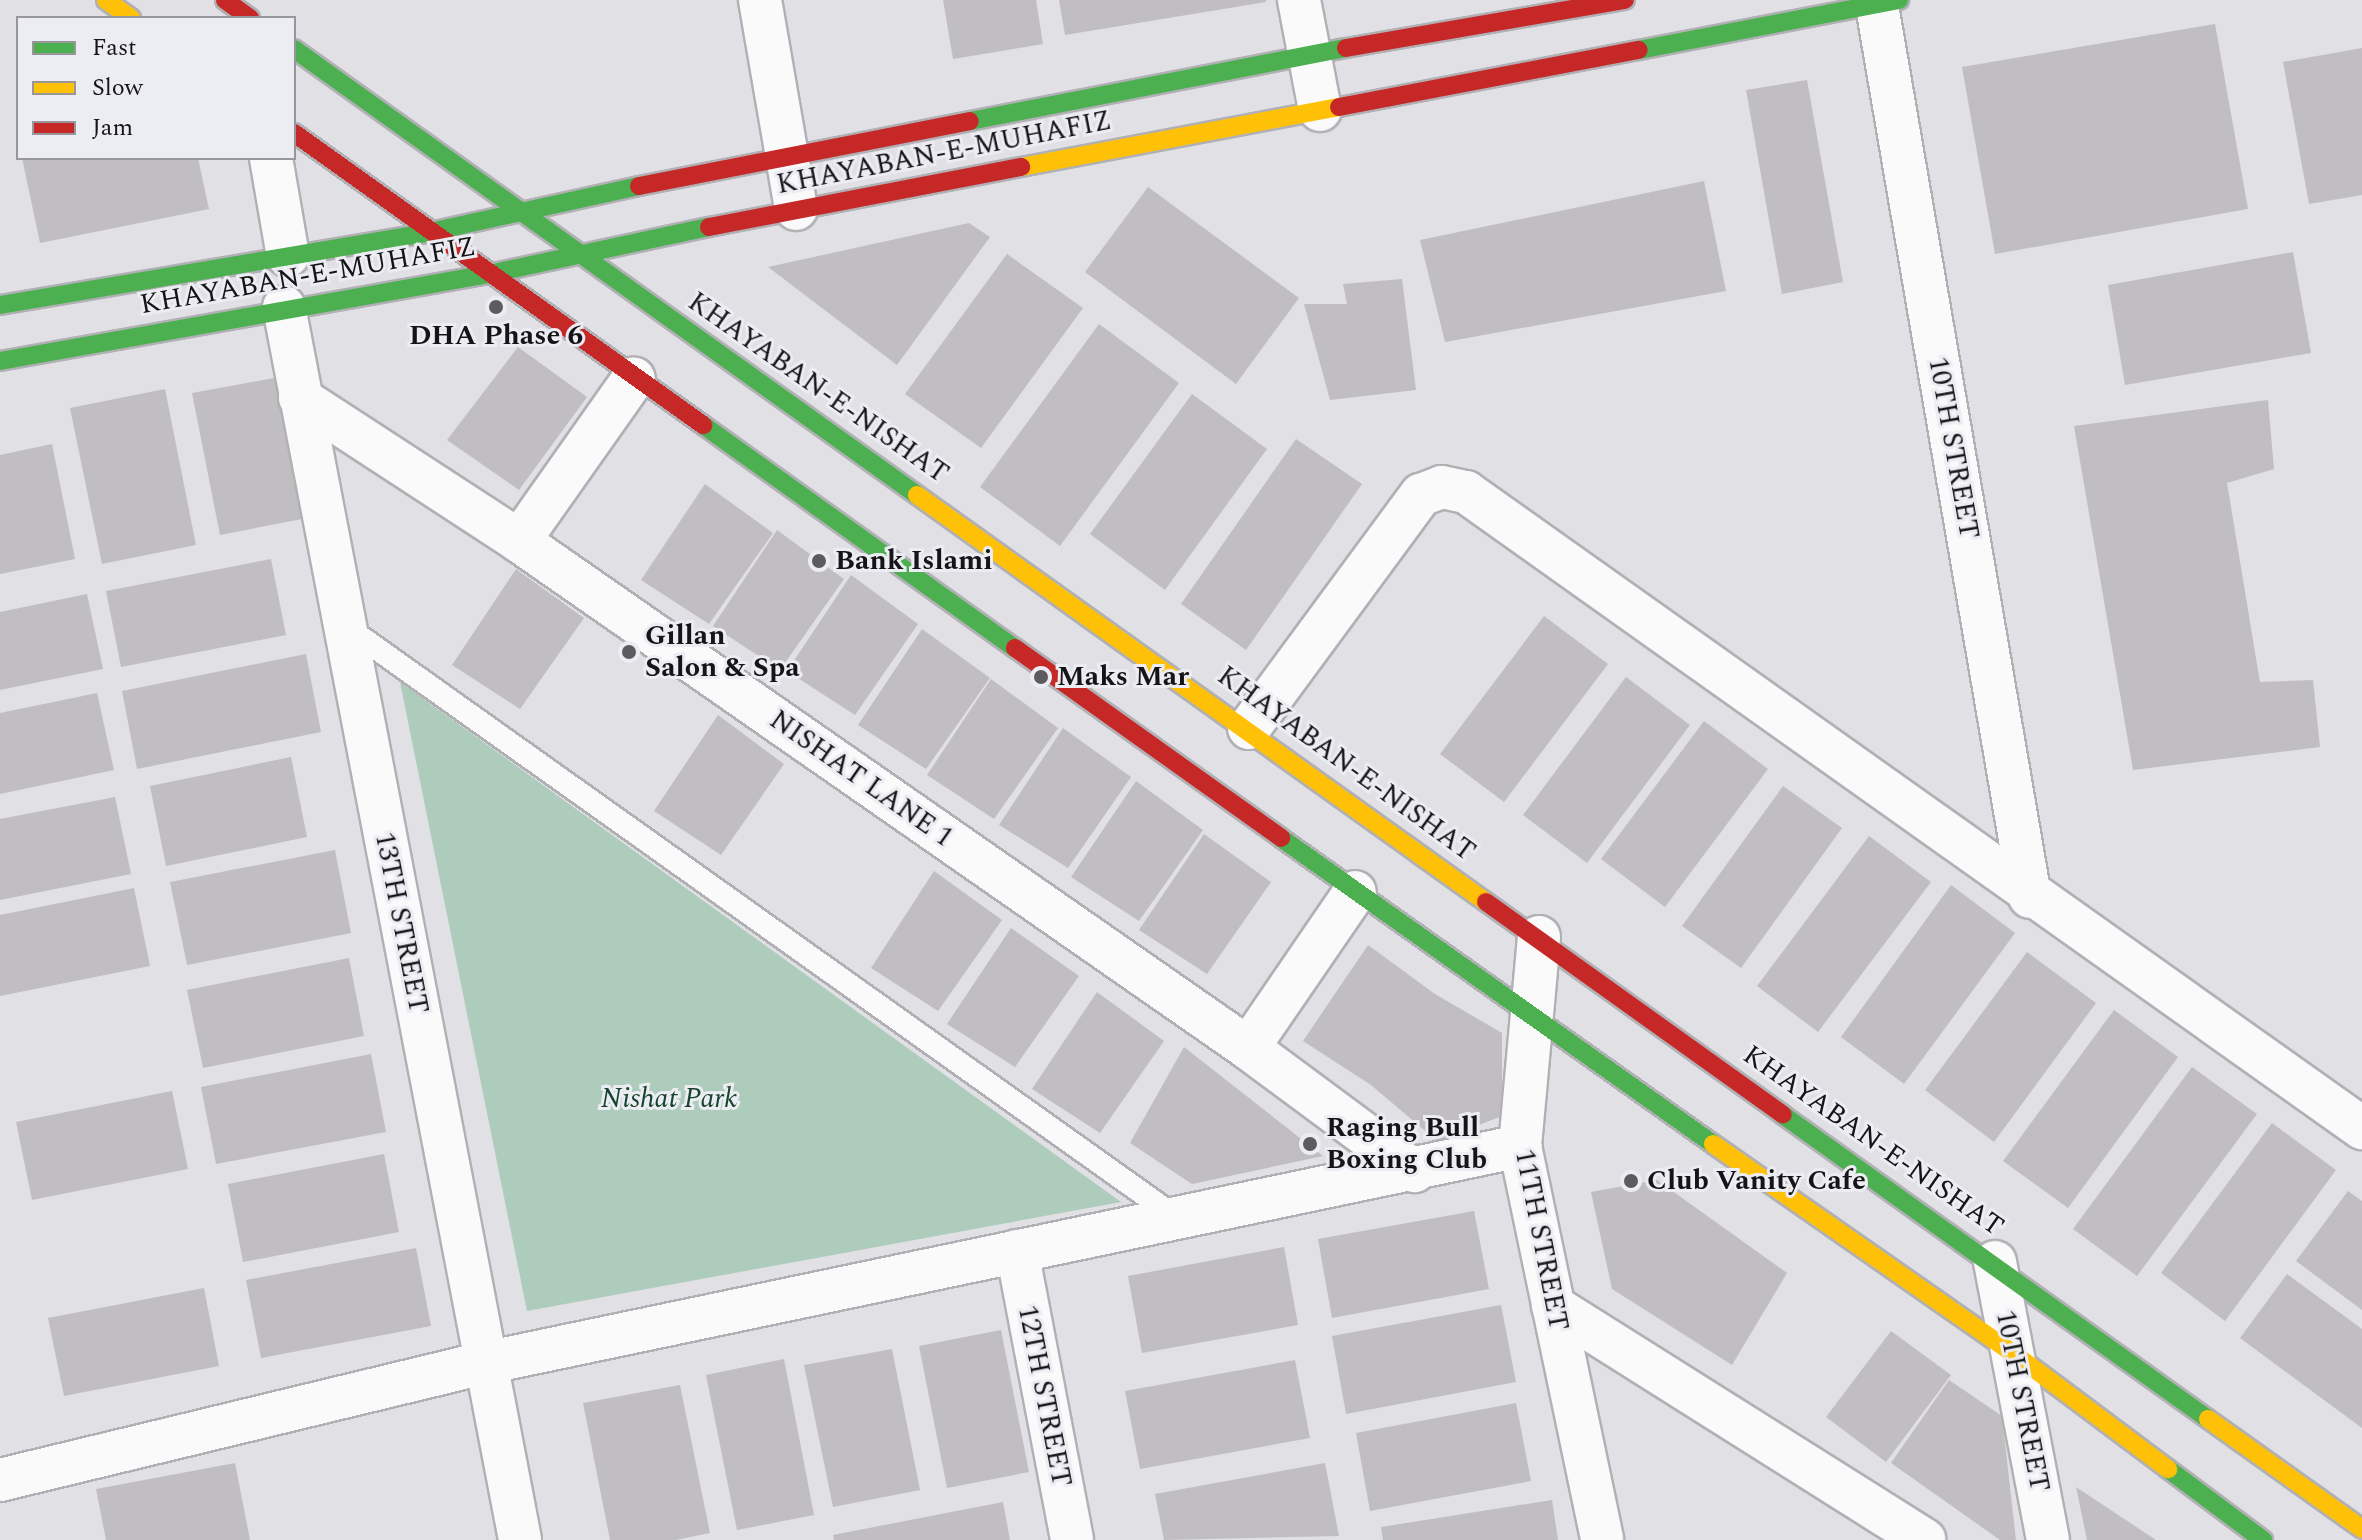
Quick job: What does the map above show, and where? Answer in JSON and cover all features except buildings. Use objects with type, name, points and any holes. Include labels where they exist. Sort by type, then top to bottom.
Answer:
[{"type":"street","points":[[106,0],[128,16]]},
{"type":"street","points":[[225,0],[248,16]]},
{"type":"street","points":[[760,0],[796,209]]},
{"type":"street","points":[[1299,0],[1320,110]]},
{"type":"street","name":"KHAYABAN-E-MUHAFIZ","points":[[0,305],[430,232],[518,210],[789,155],[1309,54],[1625,0]]},
{"type":"street","name":"KHAYABAN-E-MUHAFIZ","points":[[0,361],[284,307],[489,274],[577,252],[796,209],[1884,2]]},
{"type":"street","name":"10TH STREET","points":[[1884,2],[2030,897]]},
{"type":"street","name":"KHAYABAN-E-NISHAT","points":[[296,50],[1249,728],[2362,1529]]},
{"type":"street","points":[[296,134],[1529,1016],[2013,1353],[2260,1539]]},
{"type":"street","points":[[271,160],[288,256]]},
{"type":"street","name":"13TH STREET","points":[[284,307],[520,1540]]},
{"type":"street","points":[[519,541],[634,378]]},
{"type":"street","name":"NISHAT LANE 1","points":[[300,398],[519,541],[1248,1048],[1414,1171]]},
{"type":"street","points":[[1249,728],[1421,495],[1442,487],[1466,492],[2030,897],[2362,1128]]},
{"type":"street","points":[[1248,1048],[1355,892]]},
{"type":"street","name":"11TH STREET","points":[[1539,937],[1529,1016],[1520,1146],[1602,1540]]},
{"type":"street","points":[[0,1480],[485,1363],[1414,1171],[1520,1146]]},
{"type":"street","name":"12TH STREET","points":[[1017,1251],[1072,1540]]},
{"type":"street","name":"10TH STREET","points":[[1995,1262],[2048,1540]]},
{"type":"street","points":[[1553,1306],[1924,1540]]},
{"type":"lane","points":[[344,625],[1178,1219]]},
{"type":"green space","name":"Nishat Park","points":[[400,682],[1121,1202],[527,1311]]},
{"type":"traffic: fast","points":[[1639,50],[1899,0]]},
{"type":"traffic: fast","points":[[970,121],[1346,48]]},
{"type":"traffic: fast","points":[[296,50],[917,495]]},
{"type":"traffic: fast","points":[[0,305],[430,232],[639,186]]},
{"type":"traffic: fast","points":[[0,361],[489,274],[709,227]]},
{"type":"traffic: fast","points":[[703,425],[1015,648]]},
{"type":"traffic: fast","points":[[1281,838],[1713,1144]]},
{"type":"traffic: fast","points":[[1783,1115],[2208,1419]]},
{"type":"traffic: fast","points":[[2168,1469],[2263,1540]]},
{"type":"traffic: slow","points":[[106,0],[128,16]]},
{"type":"traffic: slow","points":[[1021,167],[1339,107]]},
{"type":"traffic: slow","points":[[917,495],[1486,902]]},
{"type":"traffic: slow","points":[[1713,1144],[2013,1353],[2168,1469]]},
{"type":"traffic: slow","points":[[2208,1419],[2362,1529]]},
{"type":"traffic: jam","points":[[225,0],[247,16]]},
{"type":"traffic: jam","points":[[1346,48],[1625,0]]},
{"type":"traffic: jam","points":[[1339,107],[1639,50]]},
{"type":"traffic: jam","points":[[639,186],[970,121]]},
{"type":"traffic: jam","points":[[296,134],[703,425]]},
{"type":"traffic: jam","points":[[709,227],[1021,167]]},
{"type":"traffic: jam","points":[[1015,648],[1281,838]]},
{"type":"traffic: jam","points":[[1486,902],[1783,1115]]},
{"type":"place","name":"DHA Phase 6","points":[[496,307]]},
{"type":"place","name":"Bank Islami","points":[[819,561]]},
{"type":"place","name":"Gillan Salon & Spa","points":[[629,652]]},
{"type":"place","name":"Maks Mar","points":[[1041,677]]},
{"type":"place","name":"Raging Bull Boxing Club","points":[[1310,1144]]},
{"type":"place","name":"Club Vanity Cafe","points":[[1631,1181]]}]
